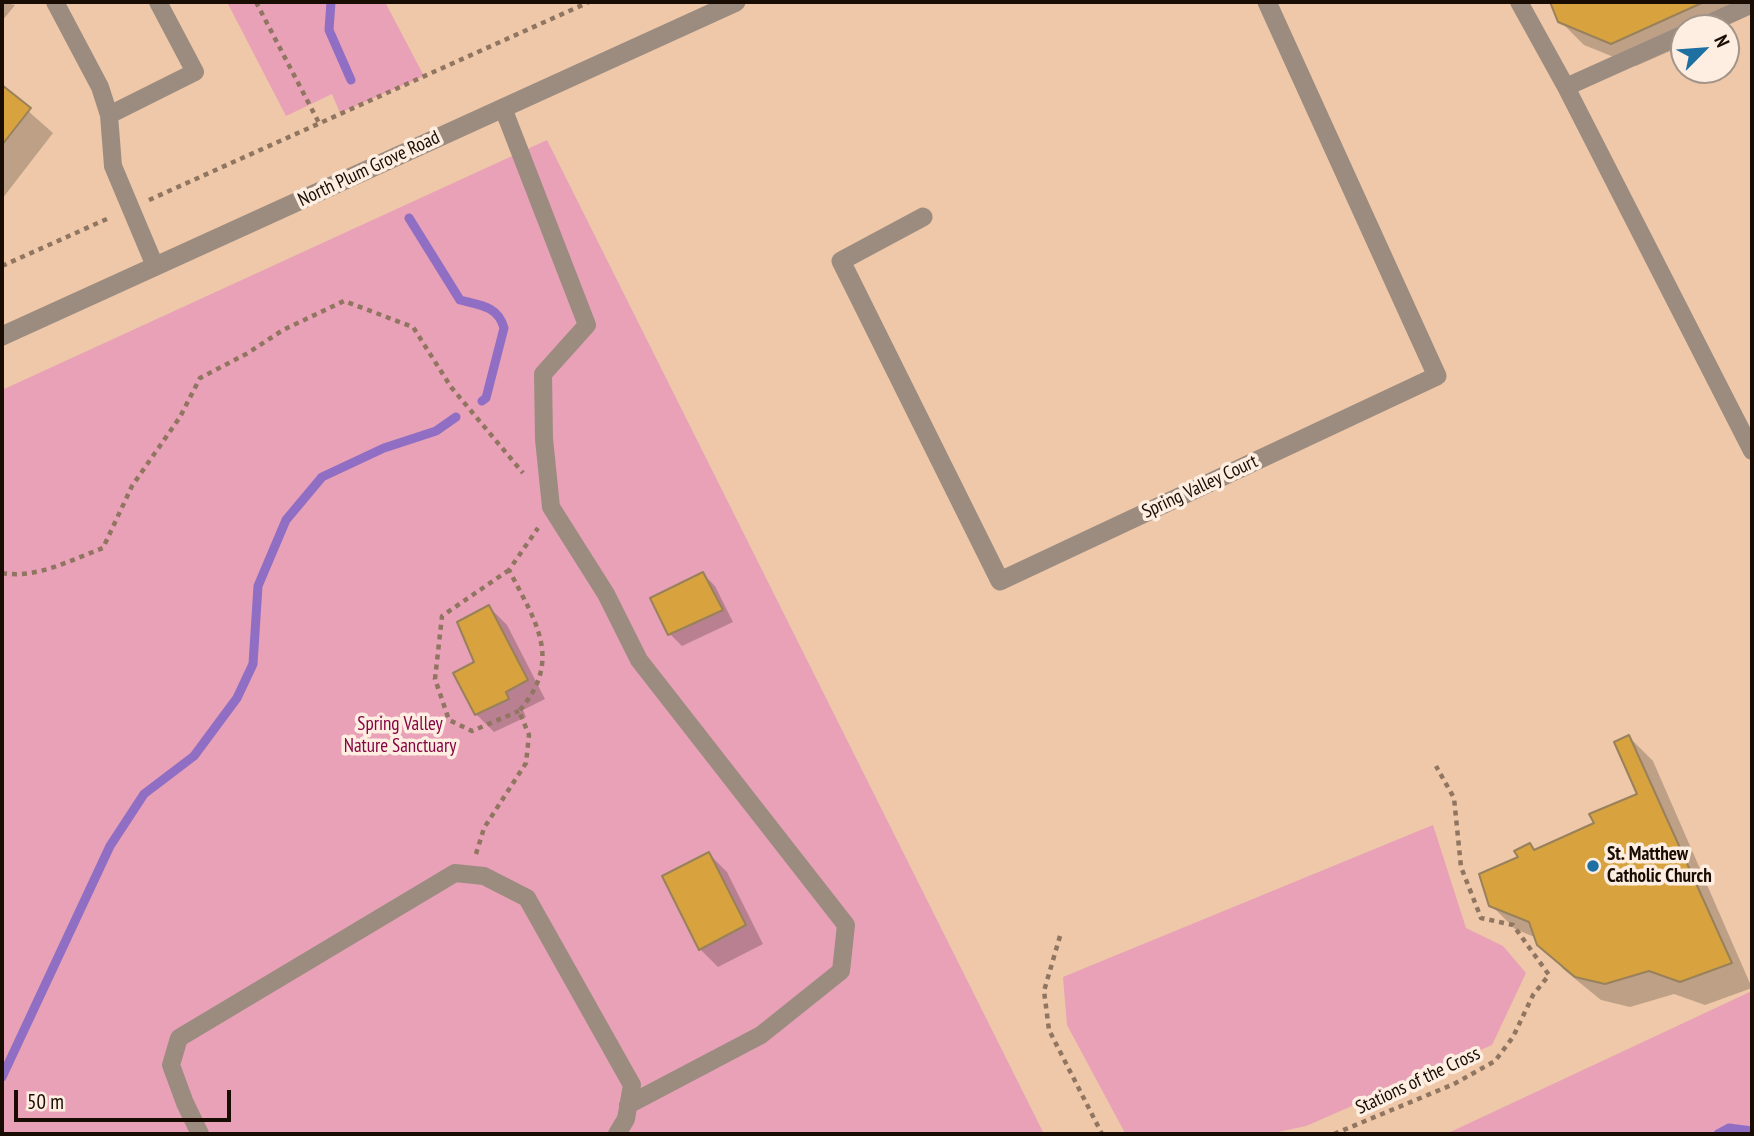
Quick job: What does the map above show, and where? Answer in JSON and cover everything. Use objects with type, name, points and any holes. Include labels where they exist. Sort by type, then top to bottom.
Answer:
[{"type":"street","name":"North Plum Grove Road","points":[[2,337],[736,2]]},
{"type":"street","name":"Spring Valley Court","points":[[923,217],[841,261],[1000,581],[1437,376],[1267,2]]},
{"type":"lane","points":[[55,2],[100,87],[109,115],[113,166],[155,267]]},
{"type":"lane","points":[[109,115],[195,72],[158,2]]},
{"type":"lane","points":[[1519,2],[1566,87],[1752,452]]},
{"type":"lane","points":[[1730,14],[1752,4]]},
{"type":"lane","points":[[1566,87],[1670,40]]},
{"type":"lane","points":[[503,108],[587,325],[543,374],[544,439],[551,507],[606,594],[639,660],[846,925],[841,971],[761,1035],[628,1105]]},
{"type":"lane","points":[[200,1134],[185,1103],[172,1065],[179,1038],[455,873],[484,876],[527,898],[632,1085],[626,1119],[617,1134]]},
{"type":"path","points":[[256,2],[319,123]]},
{"type":"path","points":[[2,266],[589,2]]},
{"type":"path","points":[[2,573],[16,576],[52,568],[103,548],[132,486],[180,417],[200,378],[248,353],[283,330],[344,301],[413,327],[452,387],[551,507],[509,570],[442,616],[436,679],[449,720],[472,731],[519,711],[532,696],[545,662],[536,624],[509,570]]},
{"type":"path","points":[[469,874],[484,828],[526,763],[529,735],[519,711]]},
{"type":"path","name":"Stations of the Cross","points":[[1334,1134],[1454,1084],[1495,1061],[1513,1037],[1533,995],[1549,975],[1513,925],[1481,918],[1461,867],[1454,798],[1436,766]]},
{"type":"path","points":[[1060,936],[1044,991],[1049,1030],[1102,1134]]},
{"type":"green space","points":[[227,2],[385,2],[424,76],[340,113],[332,94],[286,116]]},
{"type":"green space","name":"Spring Valley Nature Sanctuary","points":[[547,140],[1044,1134],[2,1134],[2,390]]},
{"type":"green space","points":[[1433,825],[1466,928],[1503,946],[1526,973],[1492,1045],[1306,1126],[1269,1134],[1125,1133],[1067,1025],[1063,977]]},
{"type":"green space","points":[[1752,991],[1752,1134],[1446,1134]]},
{"type":"building","points":[[1550,2],[1704,2],[1677,14],[1670,14],[1670,17],[1611,44],[1558,22]]},
{"type":"building","points":[[2,85],[31,108],[2,145]]},
{"type":"building","points":[[703,572],[723,610],[668,635],[650,598]]},
{"type":"building","points":[[489,605],[528,680],[506,692],[509,699],[475,715],[453,673],[474,662],[457,622]]},
{"type":"building","name":"St. Matthew Catholic Church","points":[[1629,735],[1732,963],[1680,982],[1649,971],[1605,984],[1575,977],[1537,945],[1529,922],[1489,906],[1479,874],[1518,857],[1514,851],[1530,843],[1534,850],[1594,823],[1589,814],[1637,794],[1614,742]]},
{"type":"building","points":[[709,852],[746,925],[699,950],[662,876]]},
{"type":"waterway","points":[[331,2],[329,30],[351,80]]},
{"type":"waterway","points":[[409,218],[460,300],[493,311],[504,328],[486,398],[482,401]]},
{"type":"waterway","points":[[2,1077],[110,846],[144,794],[194,756],[237,698],[253,664],[258,586],[286,520],[322,477],[384,448],[436,431],[456,417]]},
{"type":"waterway","points":[[1718,1134],[1729,1128],[1752,1131]]},
{"type":"place","name":"St. Matthew Catholic Church","points":[[1593,866]]}]
